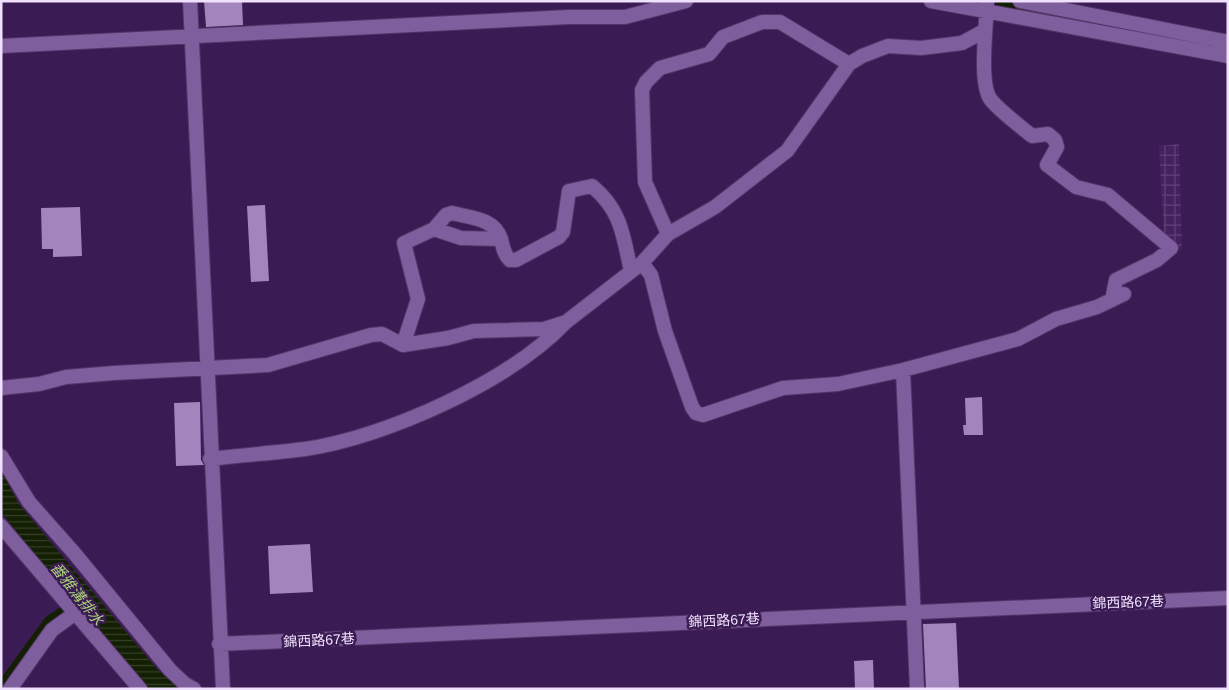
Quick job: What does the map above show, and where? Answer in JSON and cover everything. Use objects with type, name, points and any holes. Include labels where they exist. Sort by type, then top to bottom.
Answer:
[{"type":"street","points":[[190,1],[208,367],[210,459],[223,689]]},
{"type":"street","points":[[1,46],[568,17],[625,17],[686,1]]},
{"type":"street","points":[[931,1],[987,7],[1228,56]]},
{"type":"street","points":[[1020,1],[1228,42]]},
{"type":"street","points":[[642,263],[650,276],[665,331],[692,407],[698,414],[707,415],[783,388],[838,384],[903,370],[1018,339],[1056,318],[1097,307],[1118,297],[1116,280],[1158,260],[1171,248],[1108,195],[1076,187],[1047,165],[1057,147],[1055,140],[1048,134],[1032,136],[992,100],[987,91],[984,31],[987,7]]},
{"type":"street","points":[[668,234],[645,182],[642,90],[646,82],[660,68],[709,54],[723,36],[744,27],[772,21],[780,22],[849,64]]},
{"type":"street","points":[[210,459],[306,448],[376,432],[460,395],[527,358],[547,342],[566,322],[642,263],[668,234],[715,207],[787,151],[849,64],[862,56],[888,46],[921,48],[962,43],[984,31]]},
{"type":"street","points":[[403,345],[418,299],[404,243],[434,229],[446,214],[452,213],[492,224],[497,228],[506,256],[510,260],[516,260],[559,237],[565,228],[569,191],[592,186],[609,200],[617,216],[631,272]]},
{"type":"street","points":[[434,229],[461,238],[500,239]]},
{"type":"street","points":[[1,388],[39,384],[66,377],[208,367],[268,365],[371,335],[382,334],[403,345],[448,338],[474,331],[544,329],[566,322]]},
{"type":"street","points":[[903,370],[912,611],[917,689]]},
{"type":"street","points":[[1,456],[29,502],[75,554],[170,670],[185,684],[194,689]]},
{"type":"street","points":[[1,526],[74,614],[140,689]]},
{"type":"street","name":"錦西路67巷","points":[[219,644],[1228,598]]},
{"type":"street","points":[[10,689],[52,630],[74,614]]},
{"type":"shaded area","points":[[1179,144],[1182,251],[1164,236],[1159,146]]},
{"type":"water","name":"番雅溝排水","points":[[1,469],[18,503],[157,669],[182,689],[147,689],[45,568],[1,512]]},
{"type":"building","points":[[204,1],[242,1],[243,25],[206,27]]},
{"type":"building","points":[[265,205],[269,281],[251,282],[247,206]]},
{"type":"building","points":[[80,207],[82,256],[53,257],[53,249],[42,249],[41,208]]},
{"type":"building","points":[[982,397],[983,435],[964,435],[963,425],[966,425],[965,398]]},
{"type":"building","points":[[200,402],[201,460],[204,465],[176,466],[174,403]]},
{"type":"building","points":[[310,544],[313,592],[270,594],[268,546]]},
{"type":"building","points":[[956,623],[959,689],[926,689],[923,624]]},
{"type":"building","points":[[873,660],[874,689],[855,689],[854,661]]},
{"type":"waterway","points":[[975,1],[1224,48]]},
{"type":"waterway","name":"番雅溝排水","points":[[1,687],[49,621],[74,604]]}]
